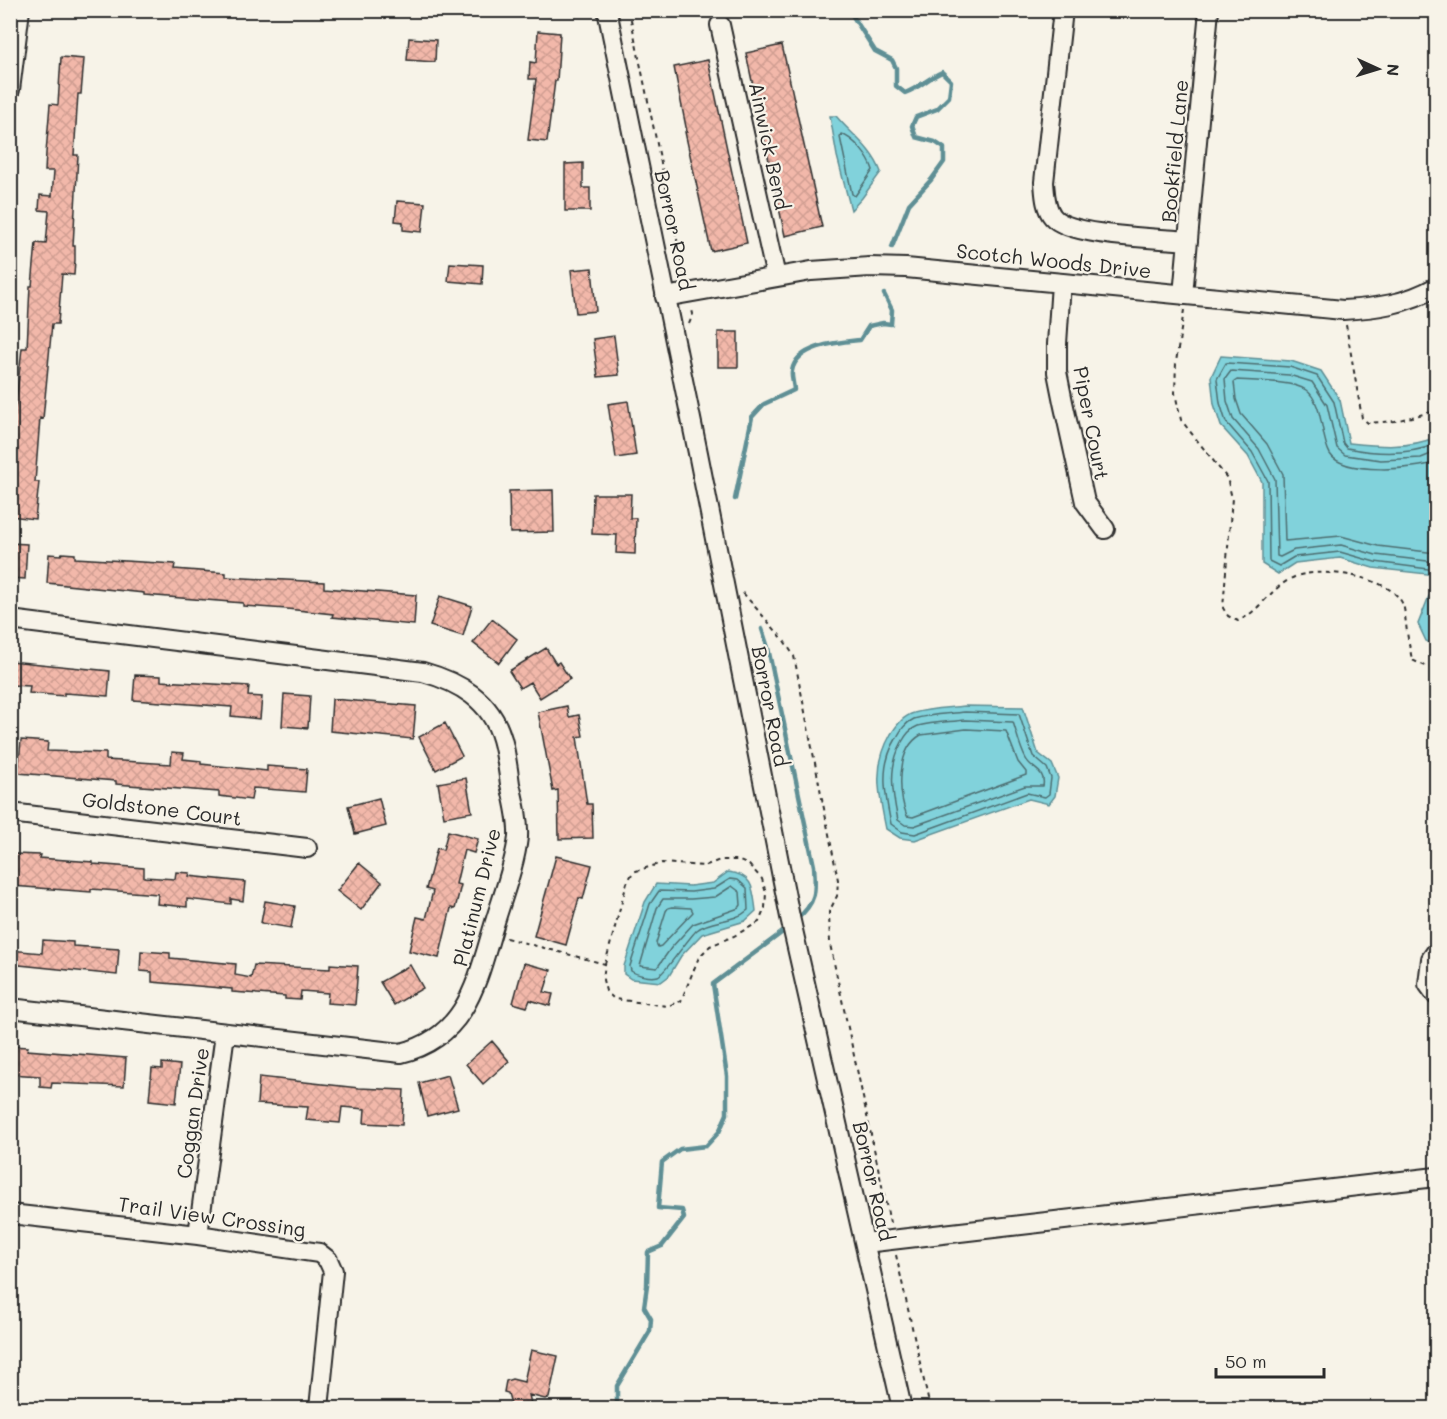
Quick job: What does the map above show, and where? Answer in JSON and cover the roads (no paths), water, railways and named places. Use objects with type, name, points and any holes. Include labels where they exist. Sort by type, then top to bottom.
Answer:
[{"type":"street","name":"Borror Road","points":[[606,10],[792,924],[903,1408]]},
{"type":"street","points":[[1063,10],[1044,182],[1047,204],[1052,216],[1062,225],[1086,232],[1188,241]]},
{"type":"street","name":"Bookfield Lane","points":[[1184,295],[1209,10]]},
{"type":"street","points":[[10,90],[16,14]]},
{"type":"street","name":"Ainwick Bend","points":[[720,25],[776,277]]},
{"type":"street","name":"Scotch Woods Drive","points":[[665,297],[836,268],[906,267],[1344,310],[1371,309],[1398,304],[1437,287]]},
{"type":"street","name":"Piper Court","points":[[1061,283],[1057,372],[1085,502],[1105,529]]},
{"type":"street","name":"Platinum Drive","points":[[10,620],[423,672],[444,678],[467,689],[490,714],[502,738],[518,821],[518,838],[514,857],[479,975],[465,1008],[453,1025],[441,1035],[413,1050],[401,1053],[10,1008]]},
{"type":"street","name":"Goldstone Court","points":[[10,813],[307,848]]},
{"type":"street","points":[[1437,952],[1431,958],[1428,984],[1437,995]]},
{"type":"street","name":"Coggan Drive","points":[[198,1235],[225,1033]]},
{"type":"street","points":[[865,1244],[1437,1177]]},
{"type":"street","name":"Trail View Crossing","points":[[10,1214],[198,1235],[319,1253],[328,1260],[333,1271],[319,1408]]},
{"type":"water","points":[[830,116],[836,116],[861,142],[881,172],[851,210],[837,156]]},
{"type":"water","points":[[1221,356],[1291,361],[1321,371],[1340,400],[1349,443],[1404,445],[1436,437],[1436,575],[1373,568],[1340,558],[1295,563],[1278,574],[1262,564],[1262,482],[1248,456],[1221,426],[1214,404],[1211,377]]},
{"type":"water","points":[[1436,594],[1436,646],[1426,641],[1418,624],[1429,596]]},
{"type":"water","points":[[965,706],[1023,707],[1038,753],[1052,764],[1058,778],[1055,796],[1049,804],[1029,799],[915,840],[900,838],[886,829],[879,792],[879,769],[885,746],[901,721],[910,714]]},
{"type":"water","points":[[728,872],[743,876],[751,884],[756,911],[745,921],[702,934],[681,956],[669,976],[661,982],[631,979],[624,974],[624,966],[645,902],[656,884],[690,886],[713,883]]},
{"type":"waterway","points":[[849,10],[875,51],[892,60],[896,68],[896,86],[905,93],[942,72],[951,81],[949,97],[937,109],[916,117],[912,126],[916,137],[935,142],[944,148],[944,162],[909,204],[892,247]]},
{"type":"waterway","points":[[735,499],[752,417],[764,404],[794,390],[792,371],[795,362],[802,355],[820,347],[860,340],[869,326],[891,324],[892,310],[884,294]]},
{"type":"waterway","points":[[762,629],[814,866],[814,896],[803,914],[796,920]]},
{"type":"waterway","points":[[617,1408],[617,1386],[650,1331],[651,1319],[644,1307],[648,1252],[662,1246],[684,1218],[682,1210],[658,1208],[662,1162],[680,1149],[706,1146],[719,1132],[727,1114],[727,1076],[713,984],[788,928]]}]
